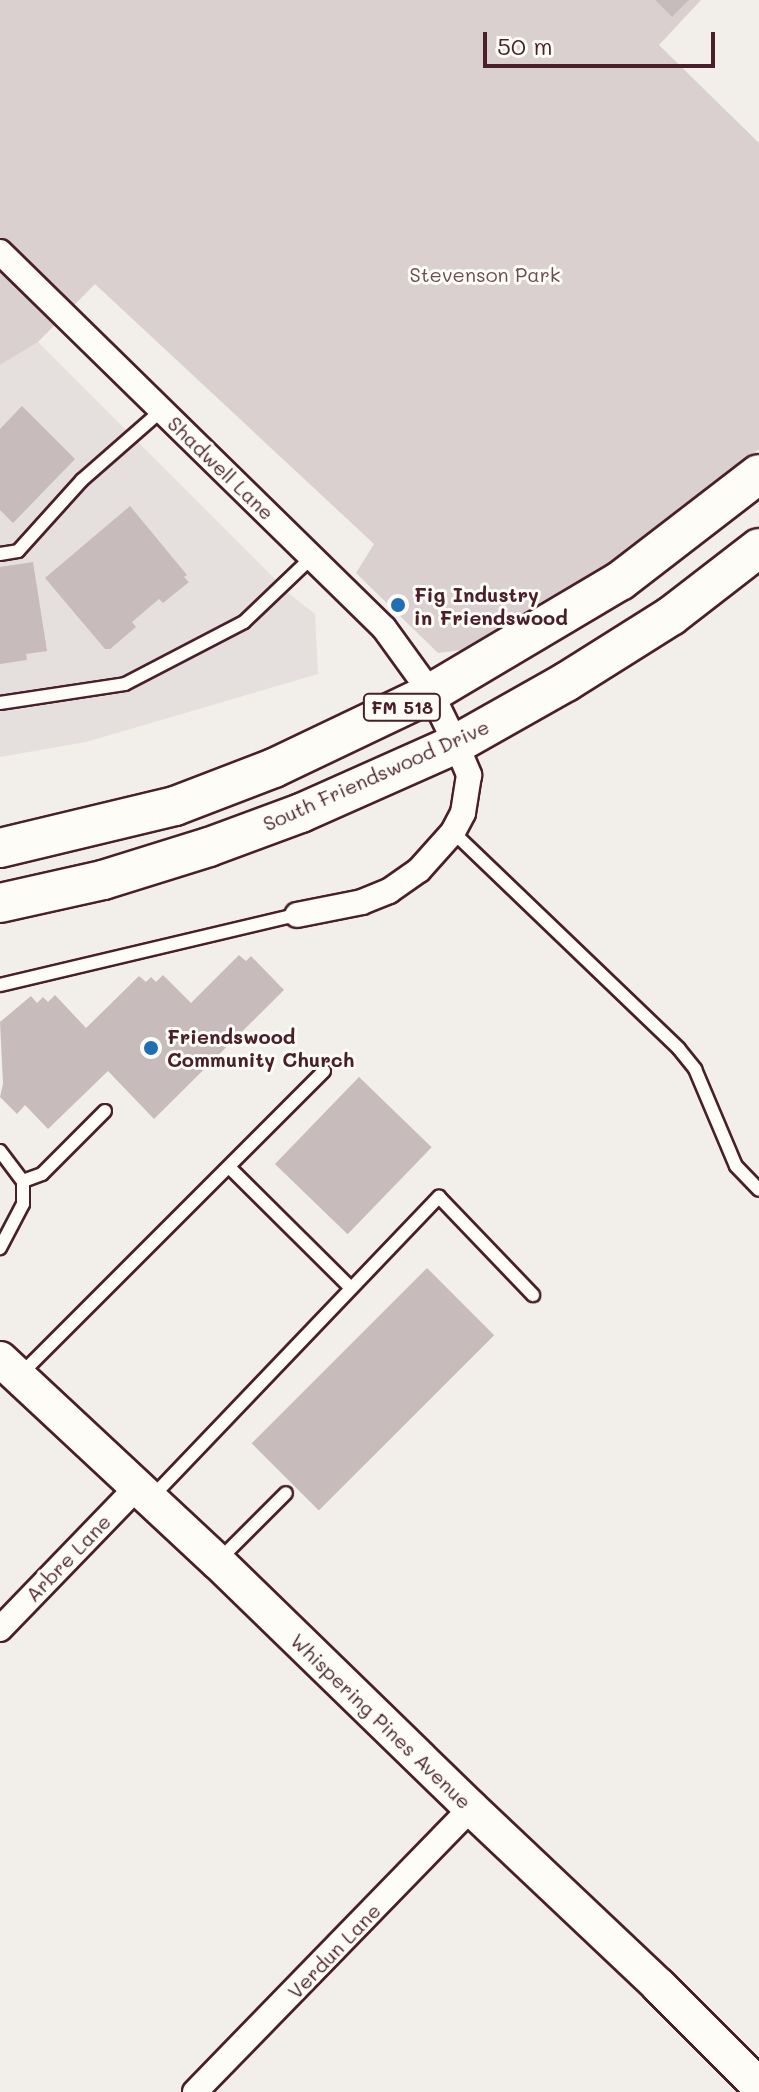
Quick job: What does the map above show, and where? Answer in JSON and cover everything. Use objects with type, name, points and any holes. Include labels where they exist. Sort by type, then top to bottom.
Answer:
[{"type":"main road","name":"FM 518","points":[[0,848],[175,806],[274,768],[431,693],[620,581],[759,474]]},
{"type":"main road","name":"South Friendswood Drive","points":[[0,903],[103,880],[209,847],[301,813],[456,744],[566,682],[671,616],[759,548]]},
{"type":"main road","name":"Whispering Pines Avenue","points":[[9,1368],[218,1562],[759,2086]]},
{"type":"street","name":"Shadwell Lane","points":[[0,252],[384,628],[431,693],[469,775],[463,813],[453,832]]},
{"type":"street","points":[[297,915],[362,902],[389,891],[419,870],[453,832]]},
{"type":"street","name":"Arbre Lane","points":[[0,1629],[143,1493]]},
{"type":"street","name":"Verdun Lane","points":[[195,2092],[471,1808]]},
{"type":"lane","points":[[0,554],[18,551],[82,480],[162,410]]},
{"type":"lane","points":[[0,703],[125,684],[244,622],[312,557]]},
{"type":"lane","points":[[453,832],[687,1059],[695,1069],[736,1166],[759,1190]]},
{"type":"lane","points":[[0,985],[297,915]]},
{"type":"lane","points":[[9,1368],[229,1167],[324,1071]]},
{"type":"lane","points":[[23,1181],[42,1174],[105,1111]]},
{"type":"lane","points":[[0,1151],[23,1181],[23,1204],[0,1248]]},
{"type":"lane","points":[[229,1167],[350,1287]]},
{"type":"lane","points":[[143,1493],[439,1197],[533,1295]]},
{"type":"lane","points":[[218,1562],[286,1493]]},
{"type":"shaded area","points":[[38,342],[292,596],[315,614],[318,674],[86,742],[0,757],[0,365]]},
{"type":"green space","name":"Stevenson Park","points":[[0,0],[701,0],[659,45],[759,143],[759,449],[605,569],[469,649],[438,653],[356,573],[374,544],[95,284],[38,342],[0,365]]},
{"type":"building","points":[[655,0],[689,0],[672,17]]},
{"type":"building","points":[[22,406],[75,459],[13,523],[0,510],[0,429]]},
{"type":"building","points":[[130,506],[187,575],[184,577],[189,582],[163,603],[159,599],[132,622],[136,627],[110,649],[105,649],[45,578]]},
{"type":"building","points":[[33,562],[47,651],[26,654],[27,660],[0,664],[0,567]]},
{"type":"building","points":[[239,955],[246,961],[251,956],[284,990],[154,1119],[108,1071],[48,1129],[25,1105],[17,1114],[0,1097],[3,1084],[0,1022],[31,996],[37,1003],[43,997],[48,1002],[55,995],[86,1028],[139,976],[146,982],[151,977],[156,982],[163,975],[191,1003]]},
{"type":"building","points":[[359,1077],[432,1147],[348,1234],[275,1164]]},
{"type":"building","points":[[427,1268],[494,1335],[319,1511],[252,1443]]},
{"type":"place","name":"Fig Industry in Friendswood","points":[[398,605]]},
{"type":"place","name":"Friendswood Community Church","points":[[151,1048]]}]
